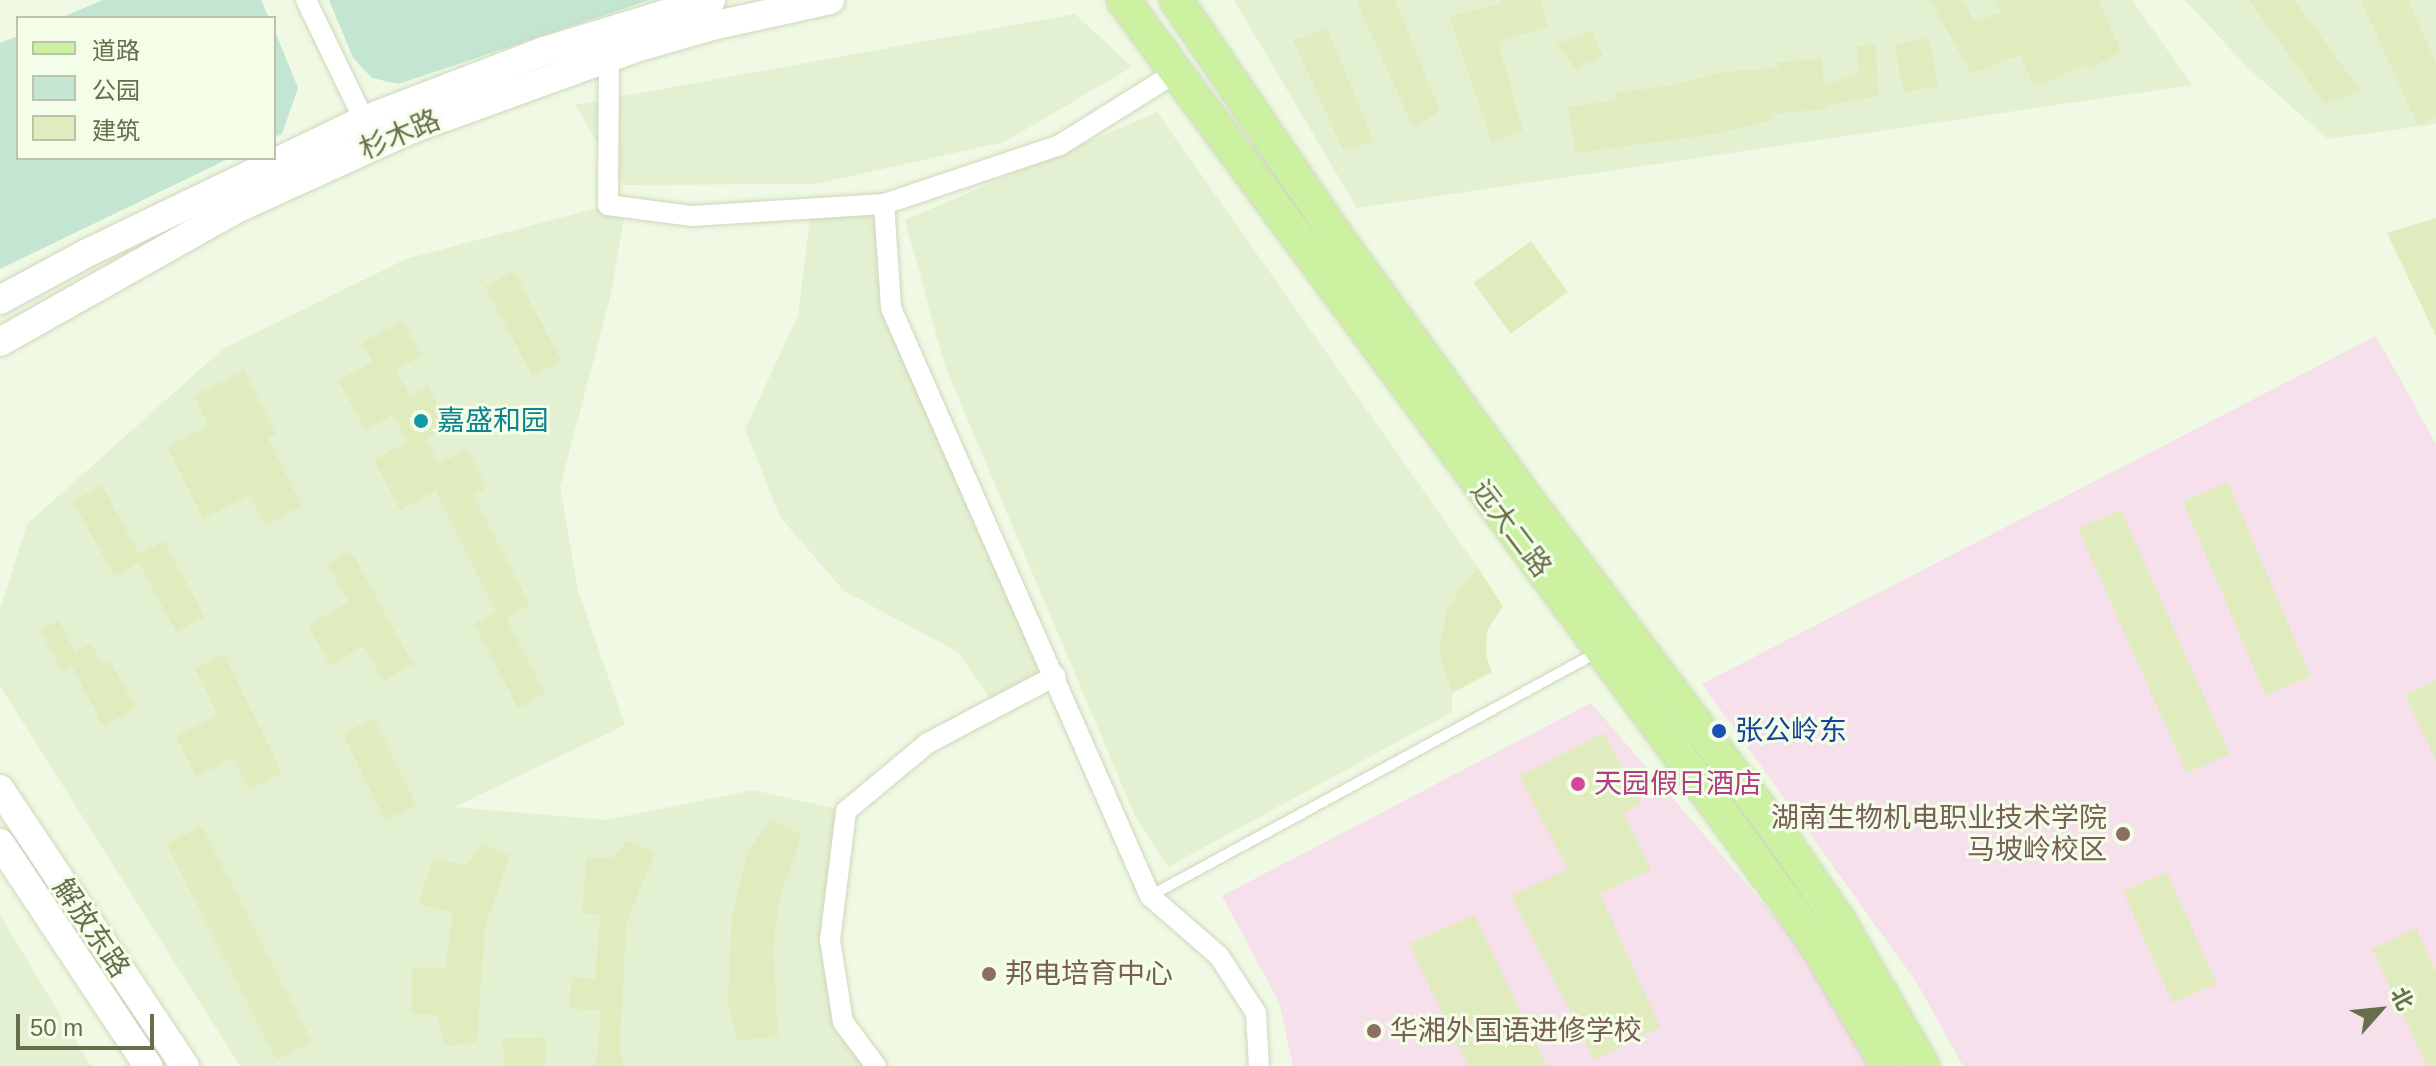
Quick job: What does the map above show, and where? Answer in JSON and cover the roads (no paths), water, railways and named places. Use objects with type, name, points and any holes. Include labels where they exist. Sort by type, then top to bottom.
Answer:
[{"type":"main road","name":"杉木路","points":[[0,300],[85,254],[364,120],[544,51],[711,0]]},
{"type":"main road","name":"杉木路","points":[[0,342],[234,210],[412,129],[609,57],[712,26],[830,0]]},
{"type":"main road","name":"远大二路","points":[[1123,0],[1812,938],[1888,1066]]},
{"type":"main road","name":"远大二路","points":[[1176,0],[1335,234],[1510,477],[1811,881],[1846,932],[1923,1066]]},
{"type":"main road","name":"解放东路","points":[[0,789],[185,1066]]},
{"type":"main road","name":"解放东路","points":[[0,843],[148,1066]]},
{"type":"street","points":[[306,0],[364,120]]},
{"type":"street","points":[[609,57],[608,205],[692,216],[884,204],[1060,145],[1175,73]]},
{"type":"street","points":[[884,204],[891,308],[1150,896],[1219,956],[1256,1013],[1259,1066]]},
{"type":"street","points":[[876,1066],[843,1022],[830,940],[846,811],[928,743],[1055,676]]},
{"type":"lane","points":[[1150,896],[1601,650]]},
{"type":"place","name":"嘉盛和园","points":[[421,421]]},
{"type":"place","name":"张公岭东","points":[[1719,731]]},
{"type":"place","name":"天园假日酒店","points":[[1578,784]]},
{"type":"place","name":"湖南生物机电职业技术学院 马坡岭校区","points":[[2123,834]]},
{"type":"place","name":"邦电培育中心","points":[[989,974]]},
{"type":"place","name":"华湘外国语进修学校","points":[[1374,1031]]}]
